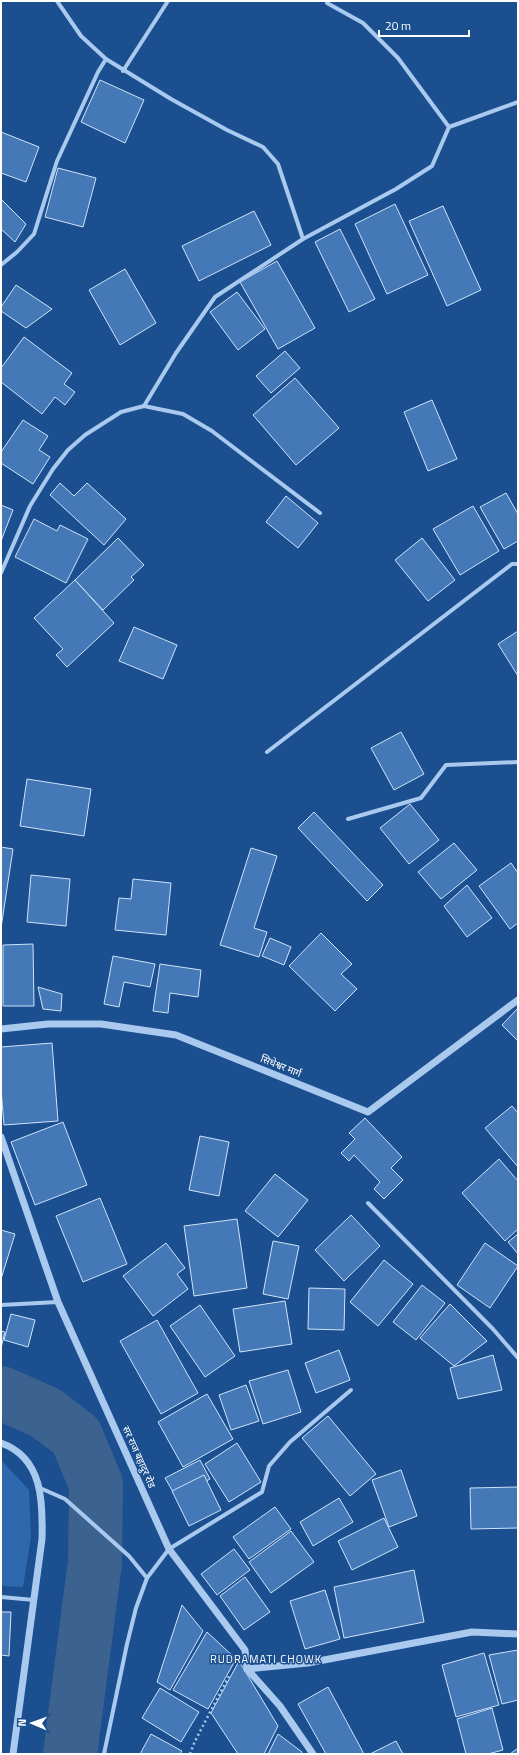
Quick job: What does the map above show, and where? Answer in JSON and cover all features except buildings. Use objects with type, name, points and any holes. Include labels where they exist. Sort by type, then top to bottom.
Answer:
[{"type":"street","points":[[56,1],[80,36],[106,59],[123,71],[227,130],[263,147],[278,164],[303,239]]},
{"type":"street","points":[[123,71],[168,1]]},
{"type":"street","points":[[327,3],[362,23],[398,58],[449,127]]},
{"type":"street","points":[[1,265],[17,252],[34,234],[57,161],[98,72],[106,59]]},
{"type":"street","points":[[144,406],[176,353],[215,297],[303,239],[396,189],[432,166],[449,127],[518,102]]},
{"type":"street","points":[[1,573],[30,506],[68,450],[85,435],[121,412],[144,406],[183,414],[212,431],[320,513]]},
{"type":"street","points":[[267,752],[512,564],[518,564]]},
{"type":"street","points":[[348,819],[421,798],[446,765],[518,762]]},
{"type":"street","name":"सिधेश्वर मार्ग","points":[[1,1029],[48,1024],[101,1024],[176,1035],[368,1112],[518,1000]]},
{"type":"street","name":"सर राज बहादुर रोड","points":[[1,1137],[58,1302],[169,1549],[245,1650]]},
{"type":"street","points":[[368,1203],[493,1329],[518,1358]]},
{"type":"street","points":[[1,1305],[58,1302]]},
{"type":"street","points":[[104,1754],[127,1644],[136,1608],[147,1578],[169,1549],[262,1492],[269,1466],[290,1442],[351,1390]]},
{"type":"street","points":[[1,1443],[25,1458],[35,1473],[40,1488],[43,1510],[42,1539],[13,1754]]},
{"type":"street","points":[[40,1488],[65,1499],[129,1556],[147,1578]]},
{"type":"street","points":[[1,1597],[34,1600]]},
{"type":"street","points":[[247,1669],[308,1663],[472,1632],[518,1634]]},
{"type":"street","points":[[245,1650],[247,1669],[280,1706],[313,1754]]},
{"type":"path","points":[[190,1754],[195,1741],[232,1669],[245,1650]]},
{"type":"shaded area","points":[[1,1460],[29,1490],[31,1537],[23,1587],[1,1586]]},
{"type":"waterway","points":[[1,1393],[46,1413],[76,1436],[96,1484],[95,1562],[70,1754]]},
{"type":"district","name":"RUDRAMATI CHOWK","points":[[266,1659]]}]
